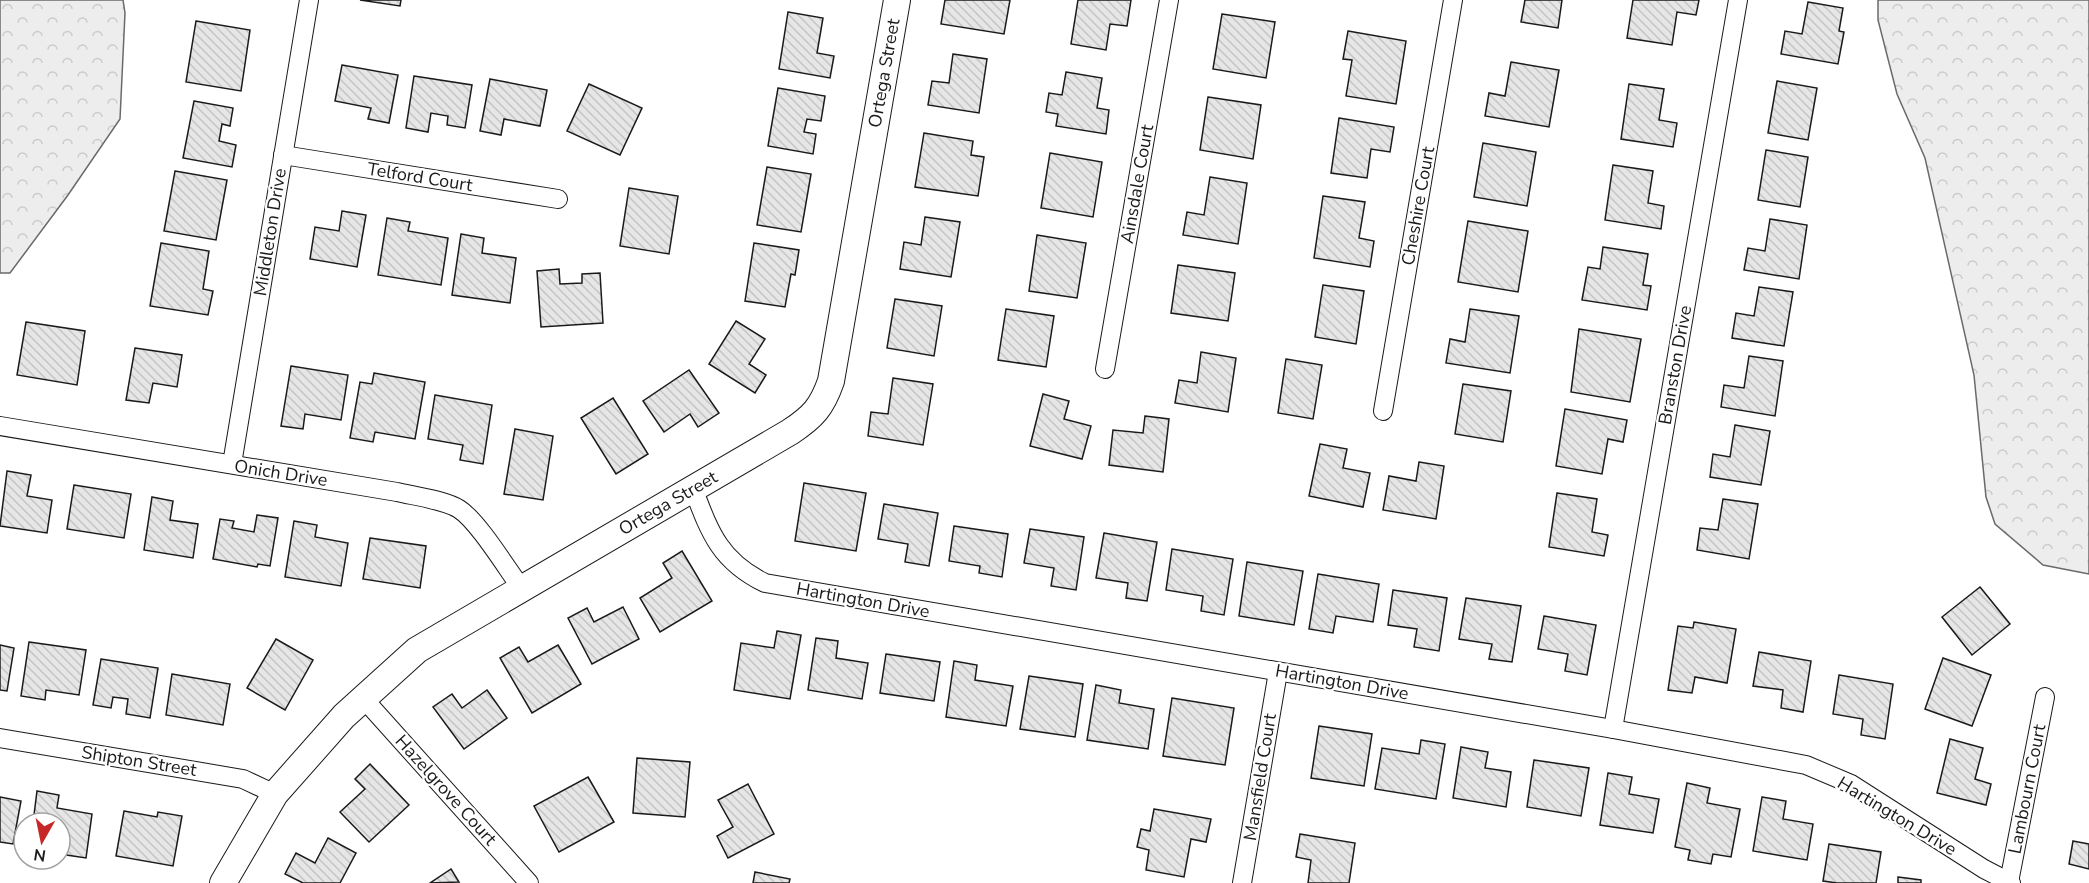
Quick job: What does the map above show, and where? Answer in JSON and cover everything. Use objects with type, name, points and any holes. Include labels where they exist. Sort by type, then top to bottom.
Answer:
[{"type":"street","name":"Middleton Drive","points":[[232,464],[309,0]]},
{"type":"street","name":"Ortega Street","points":[[223,883],[275,794],[344,716],[417,650],[797,428],[811,418],[825,400],[834,370],[897,0]]},
{"type":"street","name":"Ainsdale Court","points":[[1105,369],[1169,0]]},
{"type":"street","name":"Cheshire Court","points":[[1383,411],[1453,0]]},
{"type":"street","name":"Branston Drive","points":[[1613,729],[1738,0]]},
{"type":"street","name":"Telford Court","points":[[283,155],[558,200]]},
{"type":"street","name":"Onich Drive","points":[[0,426],[397,492],[432,500],[459,509],[479,529],[522,589]]},
{"type":"street","name":"Hartington Drive","points":[[693,488],[707,526],[730,561],[749,576],[765,583],[1613,729],[1806,765],[1851,784],[1984,869],[2010,883]]},
{"type":"street","name":"Mansfield Court","points":[[1242,883],[1278,672]]},
{"type":"street","name":"Lambourn Court","points":[[2010,883],[2045,697]]},
{"type":"street","name":"Hazelgrove Court","points":[[363,698],[529,883]]},
{"type":"street","name":"Shipton Street","points":[[0,738],[243,779],[275,794]]},
{"type":"green space","points":[[0,0],[123,0],[125,13],[120,119],[68,195],[10,273],[0,273]]},
{"type":"green space","points":[[1878,0],[2089,0],[2089,574],[2043,565],[1995,524],[1986,497],[1974,375],[1925,158],[1897,94],[1878,20]]},
{"type":"building","points":[[360,0],[401,0],[400,6]]},
{"type":"building","points":[[945,0],[1010,0],[1004,34],[941,24]]},
{"type":"building","points":[[1078,0],[1131,0],[1127,26],[1110,24],[1106,50],[1071,44]]},
{"type":"building","points":[[1525,0],[1562,0],[1558,28],[1521,22]]},
{"type":"building","points":[[1633,0],[1699,0],[1696,15],[1677,12],[1672,45],[1627,38]]},
{"type":"building","points":[[1808,2],[1843,8],[1839,31],[1844,32],[1838,64],[1781,54],[1785,31],[1802,34]]},
{"type":"building","points":[[788,12],[823,18],[817,53],[834,56],[830,78],[779,69]]},
{"type":"building","points":[[1222,14],[1275,22],[1266,78],[1213,69]]},
{"type":"building","points":[[196,21],[250,30],[241,91],[186,82]]},
{"type":"building","points":[[1348,31],[1406,41],[1396,104],[1346,96],[1352,60],[1343,59]]},
{"type":"building","points":[[953,54],[987,59],[979,113],[928,105],[932,81],[949,83]]},
{"type":"building","points":[[1511,62],[1559,70],[1549,127],[1485,116],[1489,93],[1505,96]]},
{"type":"building","points":[[342,65],[398,75],[389,123],[368,119],[371,108],[335,101]]},
{"type":"building","points":[[1066,72],[1102,78],[1097,108],[1109,110],[1106,134],[1056,126],[1058,114],[1046,112],[1049,93],[1062,95]]},
{"type":"building","points":[[414,76],[472,85],[465,128],[447,125],[448,116],[431,113],[428,132],[406,128]]},
{"type":"building","points":[[490,79],[547,90],[540,126],[504,119],[501,135],[480,131]]},
{"type":"building","points":[[1777,81],[1817,88],[1808,140],[1768,133]]},
{"type":"building","points":[[589,84],[642,108],[620,155],[567,131]]},
{"type":"building","points":[[1629,84],[1664,89],[1659,120],[1677,123],[1673,147],[1621,139]]},
{"type":"building","points":[[778,88],[825,96],[821,121],[807,119],[804,132],[816,134],[813,154],[768,146]]},
{"type":"building","points":[[1208,97],[1261,105],[1253,159],[1200,150]]},
{"type":"building","points":[[194,101],[233,108],[230,126],[222,124],[219,141],[236,145],[232,167],[183,158]]},
{"type":"building","points":[[1339,118],[1394,127],[1390,152],[1371,149],[1367,178],[1331,173]]},
{"type":"building","points":[[924,133],[973,141],[971,155],[984,157],[978,196],[915,187]]},
{"type":"building","points":[[1483,143],[1536,152],[1527,206],[1474,197]]},
{"type":"building","points":[[1766,150],[1808,157],[1800,207],[1758,200]]},
{"type":"building","points":[[1050,153],[1102,162],[1093,217],[1041,208]]},
{"type":"building","points":[[1613,165],[1653,171],[1648,203],[1664,206],[1661,229],[1605,220]]},
{"type":"building","points":[[767,167],[811,174],[801,232],[757,225]]},
{"type":"building","points":[[175,171],[227,180],[216,240],[164,231]]},
{"type":"building","points":[[1210,177],[1247,183],[1238,244],[1183,235],[1187,212],[1204,215]]},
{"type":"building","points":[[629,188],[678,196],[669,254],[620,246]]},
{"type":"building","points":[[1323,196],[1365,202],[1359,238],[1374,241],[1370,267],[1314,258]]},
{"type":"building","points":[[342,211],[366,215],[357,267],[310,259],[315,227],[339,231]]},
{"type":"building","points":[[925,217],[960,222],[951,277],[900,269],[904,242],[921,245]]},
{"type":"building","points":[[387,218],[410,222],[408,231],[448,238],[441,285],[378,275]]},
{"type":"building","points":[[1770,219],[1807,225],[1799,279],[1744,270],[1748,248],[1765,251]]},
{"type":"building","points":[[1468,221],[1528,231],[1518,292],[1458,282]]},
{"type":"building","points":[[461,234],[484,238],[482,253],[516,258],[510,303],[452,295]]},
{"type":"building","points":[[1037,235],[1086,243],[1077,298],[1029,291]]},
{"type":"building","points":[[161,243],[209,251],[203,289],[213,291],[208,315],[150,306]]},
{"type":"building","points":[[754,243],[799,250],[795,275],[791,274],[785,307],[745,301]]},
{"type":"building","points":[[1603,247],[1648,254],[1643,285],[1651,286],[1647,310],[1582,300],[1588,267],[1600,269]]},
{"type":"building","points":[[1178,265],[1235,273],[1228,321],[1171,313]]},
{"type":"building","points":[[559,269],[560,284],[582,283],[582,274],[600,273],[603,323],[541,327],[537,271]]},
{"type":"building","points":[[1323,285],[1364,291],[1356,344],[1315,337]]},
{"type":"building","points":[[1759,287],[1793,292],[1784,346],[1732,338],[1736,313],[1754,316]]},
{"type":"building","points":[[895,299],[942,306],[934,356],[887,348]]},
{"type":"building","points":[[1006,309],[1054,316],[1046,367],[998,360]]},
{"type":"building","points":[[1470,309],[1519,316],[1510,373],[1446,363],[1450,339],[1465,342]]},
{"type":"building","points":[[736,321],[765,339],[749,364],[766,375],[755,393],[709,364]]},
{"type":"building","points":[[26,322],[85,331],[77,385],[17,375]]},
{"type":"building","points":[[1579,329],[1641,339],[1630,402],[1571,392]]},
{"type":"building","points":[[135,348],[182,355],[177,387],[153,383],[149,403],[126,400]]},
{"type":"building","points":[[1201,352],[1236,358],[1228,412],[1175,403],[1179,380],[1197,383]]},
{"type":"building","points":[[1749,356],[1783,361],[1775,416],[1721,407],[1724,385],[1744,388]]},
{"type":"building","points":[[1286,359],[1322,365],[1313,419],[1278,413]]},
{"type":"building","points":[[291,366],[348,375],[341,420],[305,414],[303,429],[281,426]]},
{"type":"building","points":[[689,370],[719,413],[698,427],[690,414],[664,432],[643,401]]},
{"type":"building","points":[[374,373],[425,382],[415,439],[375,432],[373,442],[350,438],[360,382],[372,384]]},
{"type":"building","points":[[893,378],[933,384],[923,445],[868,436],[871,412],[888,414]]},
{"type":"building","points":[[1463,384],[1511,391],[1503,442],[1455,434]]},
{"type":"building","points":[[1043,394],[1069,401],[1064,419],[1091,426],[1082,459],[1030,446]]},
{"type":"building","points":[[435,395],[492,405],[483,464],[460,460],[463,445],[428,439]]},
{"type":"building","points":[[613,398],[648,454],[616,474],[581,418]]},
{"type":"building","points":[[1565,409],[1627,420],[1623,442],[1608,439],[1602,474],[1556,466]]},
{"type":"building","points":[[1145,416],[1169,419],[1163,472],[1109,465],[1113,430],[1143,433]]},
{"type":"building","points":[[1735,425],[1770,431],[1761,485],[1710,477],[1713,454],[1730,457]]},
{"type":"building","points":[[515,429],[553,436],[543,500],[504,494]]},
{"type":"building","points":[[1320,444],[1347,449],[1343,468],[1370,473],[1363,507],[1309,496]]},
{"type":"building","points":[[1419,462],[1444,466],[1436,519],[1383,510],[1389,476],[1416,481]]},
{"type":"building","points":[[7,471],[31,475],[27,496],[52,500],[47,533],[0,526]]},
{"type":"building","points":[[804,483],[866,493],[856,551],[795,541]]},
{"type":"building","points":[[74,485],[131,494],[124,538],[67,529]]},
{"type":"building","points":[[1557,493],[1597,499],[1592,532],[1608,535],[1604,556],[1549,547]]},
{"type":"building","points":[[152,497],[173,501],[170,520],[198,524],[193,558],[144,550]]},
{"type":"building","points":[[1723,499],[1758,504],[1749,559],[1697,550],[1700,528],[1718,530]]},
{"type":"building","points":[[884,504],[938,513],[929,566],[905,562],[908,544],[878,539]]},
{"type":"building","points":[[257,515],[278,518],[270,566],[258,564],[257,567],[213,559],[220,519],[234,521],[232,528],[254,532]]},
{"type":"building","points":[[294,521],[317,525],[315,537],[348,543],[341,586],[285,577]]},
{"type":"building","points":[[954,526],[1008,534],[1002,577],[979,573],[980,566],[949,561]]},
{"type":"building","points":[[1030,529],[1084,537],[1076,590],[1051,586],[1054,568],[1024,563]]},
{"type":"building","points":[[1104,533],[1157,542],[1147,601],[1126,598],[1128,583],[1096,578]]},
{"type":"building","points":[[370,538],[426,546],[420,588],[363,579]]},
{"type":"building","points":[[1172,549],[1233,559],[1224,615],[1201,611],[1203,596],[1166,590]]},
{"type":"building","points":[[682,551],[712,601],[660,632],[640,598],[672,578],[663,563]]},
{"type":"building","points":[[1247,562],[1303,571],[1294,625],[1239,616]]},
{"type":"building","points":[[1318,574],[1379,584],[1373,622],[1336,616],[1333,633],[1309,629]]},
{"type":"building","points":[[1980,587],[2010,624],[1972,655],[1942,617]]},
{"type":"building","points":[[1393,590],[1447,598],[1439,651],[1414,647],[1417,629],[1388,625]]},
{"type":"building","points":[[1466,598],[1521,606],[1512,662],[1489,659],[1492,644],[1459,639]]},
{"type":"building","points":[[623,607],[639,639],[592,664],[568,618],[587,608],[594,622]]},
{"type":"building","points":[[1544,616],[1596,625],[1587,675],[1565,671],[1568,654],[1538,649]]},
{"type":"building","points":[[1694,622],[1736,629],[1727,683],[1695,677],[1692,693],[1668,690],[1678,626],[1693,628]]},
{"type":"building","points":[[777,631],[801,635],[790,699],[734,690],[741,643],[774,648]]},
{"type":"building","points":[[816,638],[838,641],[836,658],[868,663],[862,699],[808,690]]},
{"type":"building","points":[[276,639],[313,660],[285,710],[247,688]]},
{"type":"building","points":[[29,642],[86,650],[79,695],[46,690],[45,700],[21,696]]},
{"type":"building","points":[[0,645],[14,648],[7,691],[0,690]]},
{"type":"building","points":[[558,645],[581,684],[532,713],[500,658],[519,647],[528,662]]},
{"type":"building","points":[[1759,652],[1811,661],[1803,712],[1781,708],[1783,690],[1753,686]]},
{"type":"building","points":[[886,654],[940,662],[934,701],[880,693]]},
{"type":"building","points":[[1943,658],[1991,675],[1972,726],[1925,709]]},
{"type":"building","points":[[101,659],[158,668],[150,718],[126,714],[128,699],[113,697],[111,708],[93,705]]},
{"type":"building","points":[[954,661],[977,665],[975,680],[1013,686],[1006,726],[946,717]]},
{"type":"building","points":[[172,674],[230,684],[223,725],[166,715]]},
{"type":"building","points":[[1839,675],[1893,684],[1885,739],[1861,735],[1863,719],[1833,714]]},
{"type":"building","points":[[1029,676],[1083,684],[1075,737],[1020,729]]},
{"type":"building","points":[[1096,685],[1121,690],[1119,703],[1154,709],[1148,749],[1087,740]]},
{"type":"building","points":[[487,690],[507,718],[464,749],[433,707],[452,694],[462,708]]},
{"type":"building","points":[[1172,698],[1234,708],[1225,765],[1163,756]]},
{"type":"building","points":[[1319,726],[1372,734],[1364,786],[1311,778]]},
{"type":"building","points":[[1950,739],[1983,748],[1975,779],[1991,784],[1986,805],[1937,793]]},
{"type":"building","points":[[1421,740],[1445,744],[1436,799],[1375,789],[1382,748],[1419,754]]},
{"type":"building","points":[[1461,747],[1488,752],[1485,768],[1511,772],[1506,807],[1453,798]]},
{"type":"building","points":[[637,758],[690,762],[685,817],[633,813]]},
{"type":"building","points":[[1534,760],[1589,768],[1581,816],[1527,807]]},
{"type":"building","points":[[370,764],[409,805],[369,842],[340,812],[365,789],[355,779]]},
{"type":"building","points":[[1608,773],[1632,777],[1629,794],[1659,799],[1653,833],[1600,825]]},
{"type":"building","points":[[588,777],[614,822],[559,852],[534,806]]},
{"type":"building","points":[[1687,783],[1710,788],[1707,803],[1740,809],[1731,857],[1713,854],[1711,864],[1688,860],[1690,850],[1675,847]]},
{"type":"building","points":[[748,784],[774,834],[728,858],[717,836],[733,827],[718,800]]},
{"type":"building","points":[[37,791],[59,795],[57,808],[92,814],[86,858],[72,856],[72,811],[34,811]]},
{"type":"building","points":[[0,797],[21,801],[19,811],[12,811],[12,844],[0,842]]},
{"type":"building","points":[[1762,797],[1786,801],[1783,819],[1813,824],[1807,860],[1753,851]]},
{"type":"building","points":[[1154,809],[1211,819],[1206,842],[1191,839],[1184,877],[1146,870],[1149,850],[1137,847],[1141,829],[1150,831]]},
{"type":"building","points":[[124,811],[157,817],[158,812],[182,816],[173,866],[116,856]]},
{"type":"building","points":[[1300,834],[1355,843],[1349,883],[1308,883],[1311,860],[1296,857]]},
{"type":"building","points":[[328,838],[356,853],[340,883],[303,883],[285,874],[296,853],[315,863]]},
{"type":"building","points":[[2073,841],[2089,844],[2089,869],[2069,864]]},
{"type":"building","points":[[1829,844],[1881,852],[1876,883],[1823,881]]},
{"type":"building","points":[[451,869],[459,882],[430,883]]},
{"type":"building","points":[[755,872],[790,879],[789,883],[753,883]]},
{"type":"building","points":[[1898,877],[1921,880],[1921,883],[1898,883]]}]
